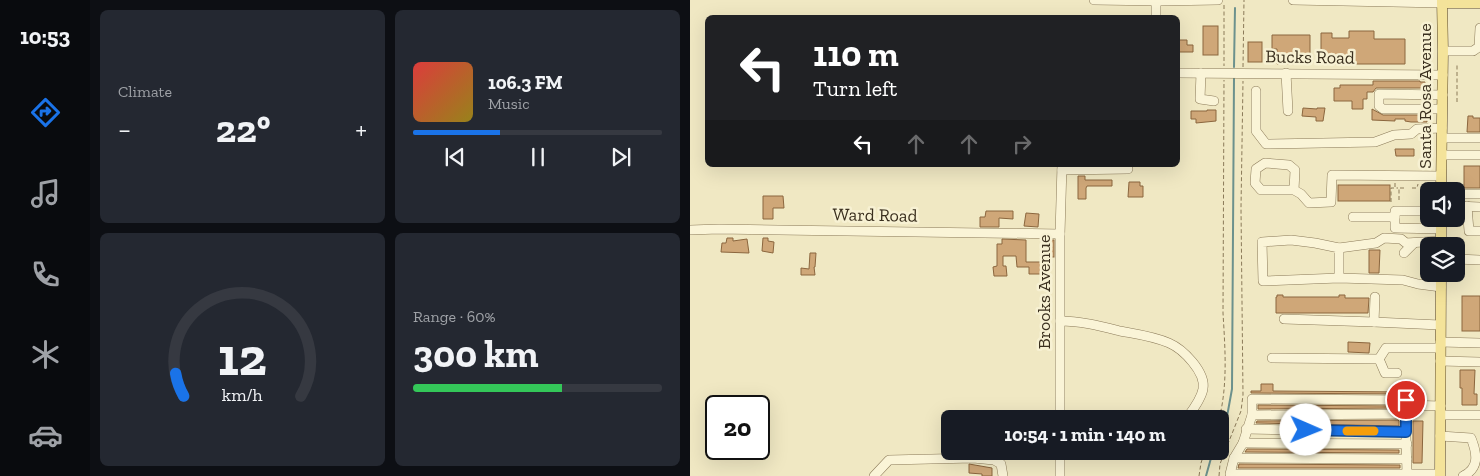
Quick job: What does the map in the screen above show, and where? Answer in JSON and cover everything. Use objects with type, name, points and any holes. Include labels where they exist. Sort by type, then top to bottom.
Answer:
[{"type":"main road","points":[[1442,1],[1480,3]]},
{"type":"main road","name":"Santa Rosa Avenue","points":[[1441,182],[1442,1]]},
{"type":"main road","points":[[1440,282],[1440,475]]},
{"type":"street","points":[[1094,0],[1218,0]]},
{"type":"street","points":[[1293,0],[1442,1]]},
{"type":"street","points":[[1156,1],[1156,15]]},
{"type":"street","points":[[1443,51],[1473,51],[1479,47],[1480,28]]},
{"type":"street","name":"Bucks Road","points":[[1180,73],[1443,75]]},
{"type":"street","points":[[1201,73],[1200,99],[1214,101]]},
{"type":"street","points":[[1286,73],[1288,111]]},
{"type":"street","points":[[1256,91],[1256,131],[1266,144],[1375,142],[1394,135],[1411,134],[1417,129],[1480,138]]},
{"type":"street","points":[[1442,95],[1379,94],[1379,106],[1383,108],[1442,109]]},
{"type":"street","points":[[1442,154],[1480,155]]},
{"type":"street","points":[[1294,190],[1295,170],[1289,165],[1265,163],[1256,169],[1255,183],[1261,190],[1294,190],[1301,194],[1309,203],[1331,202],[1332,175],[1441,176]]},
{"type":"street","points":[[1062,168],[1128,170]]},
{"type":"street","name":"Brooks Avenue","points":[[1060,410],[1062,168]]},
{"type":"street","points":[[1465,194],[1480,194]]},
{"type":"street","points":[[1480,207],[1467,206],[1468,231],[1480,231]]},
{"type":"street","points":[[1420,211],[1395,211],[1395,228],[1420,226]]},
{"type":"street","points":[[1353,217],[1395,217]]},
{"type":"street","name":"Ward Road","points":[[690,230],[1060,234]]},
{"type":"street","points":[[1420,242],[1406,243],[1401,238],[1384,238],[1376,243],[1339,248],[1291,240],[1262,242],[1263,282],[1339,278],[1403,280],[1440,287]]},
{"type":"street","points":[[1404,253],[1414,243]]},
{"type":"street","points":[[1339,248],[1339,278]]},
{"type":"street","points":[[1465,259],[1480,260]]},
{"type":"street","points":[[1374,297],[1374,322]]},
{"type":"street","points":[[1284,319],[1440,325]]},
{"type":"street","points":[[1060,322],[1076,321],[1155,338],[1171,344],[1191,359],[1201,375],[1203,390],[1192,410]]},
{"type":"street","points":[[1379,359],[1386,348],[1480,343]]},
{"type":"street","points":[[1272,358],[1379,359]]},
{"type":"street","points":[[1379,359],[1385,372],[1397,373]]},
{"type":"street","points":[[1440,362],[1480,362]]},
{"type":"street","points":[[1407,474],[1406,400],[1252,399],[1252,414],[1243,443],[1234,458],[1230,474],[1440,475]]},
{"type":"street","points":[[1252,414],[1441,410],[1480,415]]},
{"type":"street","points":[[1246,429],[1406,432]]},
{"type":"street","points":[[1440,436],[1471,438],[1476,452],[1477,467],[1466,476],[1463,476]]},
{"type":"street","points":[[1243,443],[1406,444]]},
{"type":"street","points":[[874,476],[889,460],[973,458],[994,460],[1001,464],[1003,476]]},
{"type":"street","points":[[1234,458],[1407,459]]},
{"type":"street","points":[[1060,460],[1060,476]]},
{"type":"path","points":[[1221,410],[1224,357],[1224,0]]},
{"type":"path","points":[[1219,476],[1220,464],[1241,411],[1243,395],[1241,208],[1244,0]]},
{"type":"path","points":[[1457,63],[1457,102]]},
{"type":"path","points":[[1412,188],[1418,188],[1418,180]]},
{"type":"path","points":[[1391,184],[1391,202]]},
{"type":"path","points":[[1391,188],[1404,188]]},
{"type":"path","points":[[1399,188],[1399,200]]},
{"type":"path","points":[[1199,476],[1202,460]]},
{"type":"building","points":[[1203,26],[1218,26],[1218,55],[1203,55]]},
{"type":"building","points":[[1349,31],[1374,31],[1374,39],[1405,39],[1405,64],[1333,64],[1333,55],[1321,55],[1321,33],[1332,33],[1332,38],[1349,38]]},
{"type":"building","points":[[1272,35],[1310,35],[1310,64],[1277,64],[1277,49],[1272,49]]},
{"type":"building","points":[[1180,40],[1187,40],[1187,45],[1193,45],[1193,52],[1180,52]]},
{"type":"building","points":[[1248,42],[1262,42],[1262,62],[1248,62]]},
{"type":"building","points":[[1373,81],[1420,81],[1425,82],[1425,88],[1376,88],[1373,92],[1367,92],[1367,99],[1363,99],[1363,109],[1352,109],[1352,101],[1334,101],[1334,88],[1340,88],[1340,85],[1373,85]]},
{"type":"building","points":[[1303,108],[1325,108],[1323,121],[1316,121],[1316,117],[1302,116]]},
{"type":"building","points":[[1372,109],[1383,115],[1427,115],[1427,122],[1411,122],[1405,121],[1405,119],[1395,119],[1395,121],[1372,120]]},
{"type":"building","points":[[1216,110],[1216,121],[1196,123],[1196,119],[1191,119],[1191,111]]},
{"type":"building","points":[[1468,116],[1480,118],[1480,132],[1467,132]]},
{"type":"building","points":[[1395,149],[1414,149],[1414,156],[1396,156]]},
{"type":"building","points":[[1464,166],[1480,166],[1480,188],[1465,188]]},
{"type":"building","points":[[1078,176],[1085,176],[1085,180],[1112,180],[1112,186],[1087,186],[1086,199],[1078,199]]},
{"type":"building","points":[[1129,182],[1140,182],[1140,186],[1143,186],[1143,197],[1128,197]]},
{"type":"building","points":[[1338,185],[1390,185],[1390,201],[1338,201]]},
{"type":"building","points":[[763,196],[783,196],[784,208],[773,208],[773,219],[763,219]]},
{"type":"building","points":[[986,211],[1013,211],[1013,219],[999,218],[999,227],[980,227],[980,217],[985,217]]},
{"type":"building","points":[[1026,213],[1039,214],[1038,227],[1024,226]]},
{"type":"building","points":[[727,238],[733,238],[733,241],[747,239],[749,253],[721,252],[722,243],[726,243]]},
{"type":"building","points":[[763,238],[768,238],[768,241],[774,242],[773,253],[762,251]]},
{"type":"building","points":[[1002,239],[1026,240],[1026,262],[1047,262],[1047,274],[1029,274],[1029,267],[1017,267],[1016,256],[1003,256],[1003,266],[1006,266],[1007,276],[994,276],[993,267],[997,266],[997,244],[1002,244]]},
{"type":"building","points":[[1046,240],[1054,240],[1054,257],[1046,257]]},
{"type":"building","points":[[1369,250],[1380,250],[1379,273],[1369,273]]},
{"type":"building","points":[[810,253],[816,253],[815,275],[801,275],[801,268],[809,269]]},
{"type":"building","points":[[1277,295],[1283,295],[1283,297],[1339,297],[1339,295],[1345,295],[1345,298],[1369,298],[1368,313],[1276,313]]},
{"type":"building","points":[[1462,296],[1480,296],[1480,331],[1462,331]]},
{"type":"building","points":[[1348,342],[1370,343],[1369,353],[1348,352]]},
{"type":"building","points":[[1460,370],[1475,370],[1474,394],[1477,394],[1477,405],[1462,405]]},
{"type":"building","points":[[1261,384],[1273,384],[1273,391],[1409,392],[1409,395],[1251,393],[1251,391],[1261,391]]},
{"type":"building","points":[[1258,405],[1397,406],[1397,408],[1258,409]]},
{"type":"building","points":[[1398,420],[1399,426],[1256,423],[1257,421]]},
{"type":"building","points":[[1413,421],[1423,421],[1422,463],[1413,463]]},
{"type":"building","points":[[1247,449],[1399,450],[1399,453],[1245,452]]},
{"type":"building","points":[[969,464],[992,468],[992,476],[969,473]]},
{"type":"building","points":[[1239,464],[1400,465],[1400,468],[1238,468]]},
{"type":"waterway","points":[[1234,67],[1235,8]]},
{"type":"waterway","points":[[1228,410],[1232,389],[1234,78]]},
{"type":"waterway","points":[[1206,476],[1210,460]]},
{"type":"slow traffic","points":[[1347,431],[1374,431]]},
{"type":"route","points":[[1306,430],[1406,432],[1406,400]]}]
